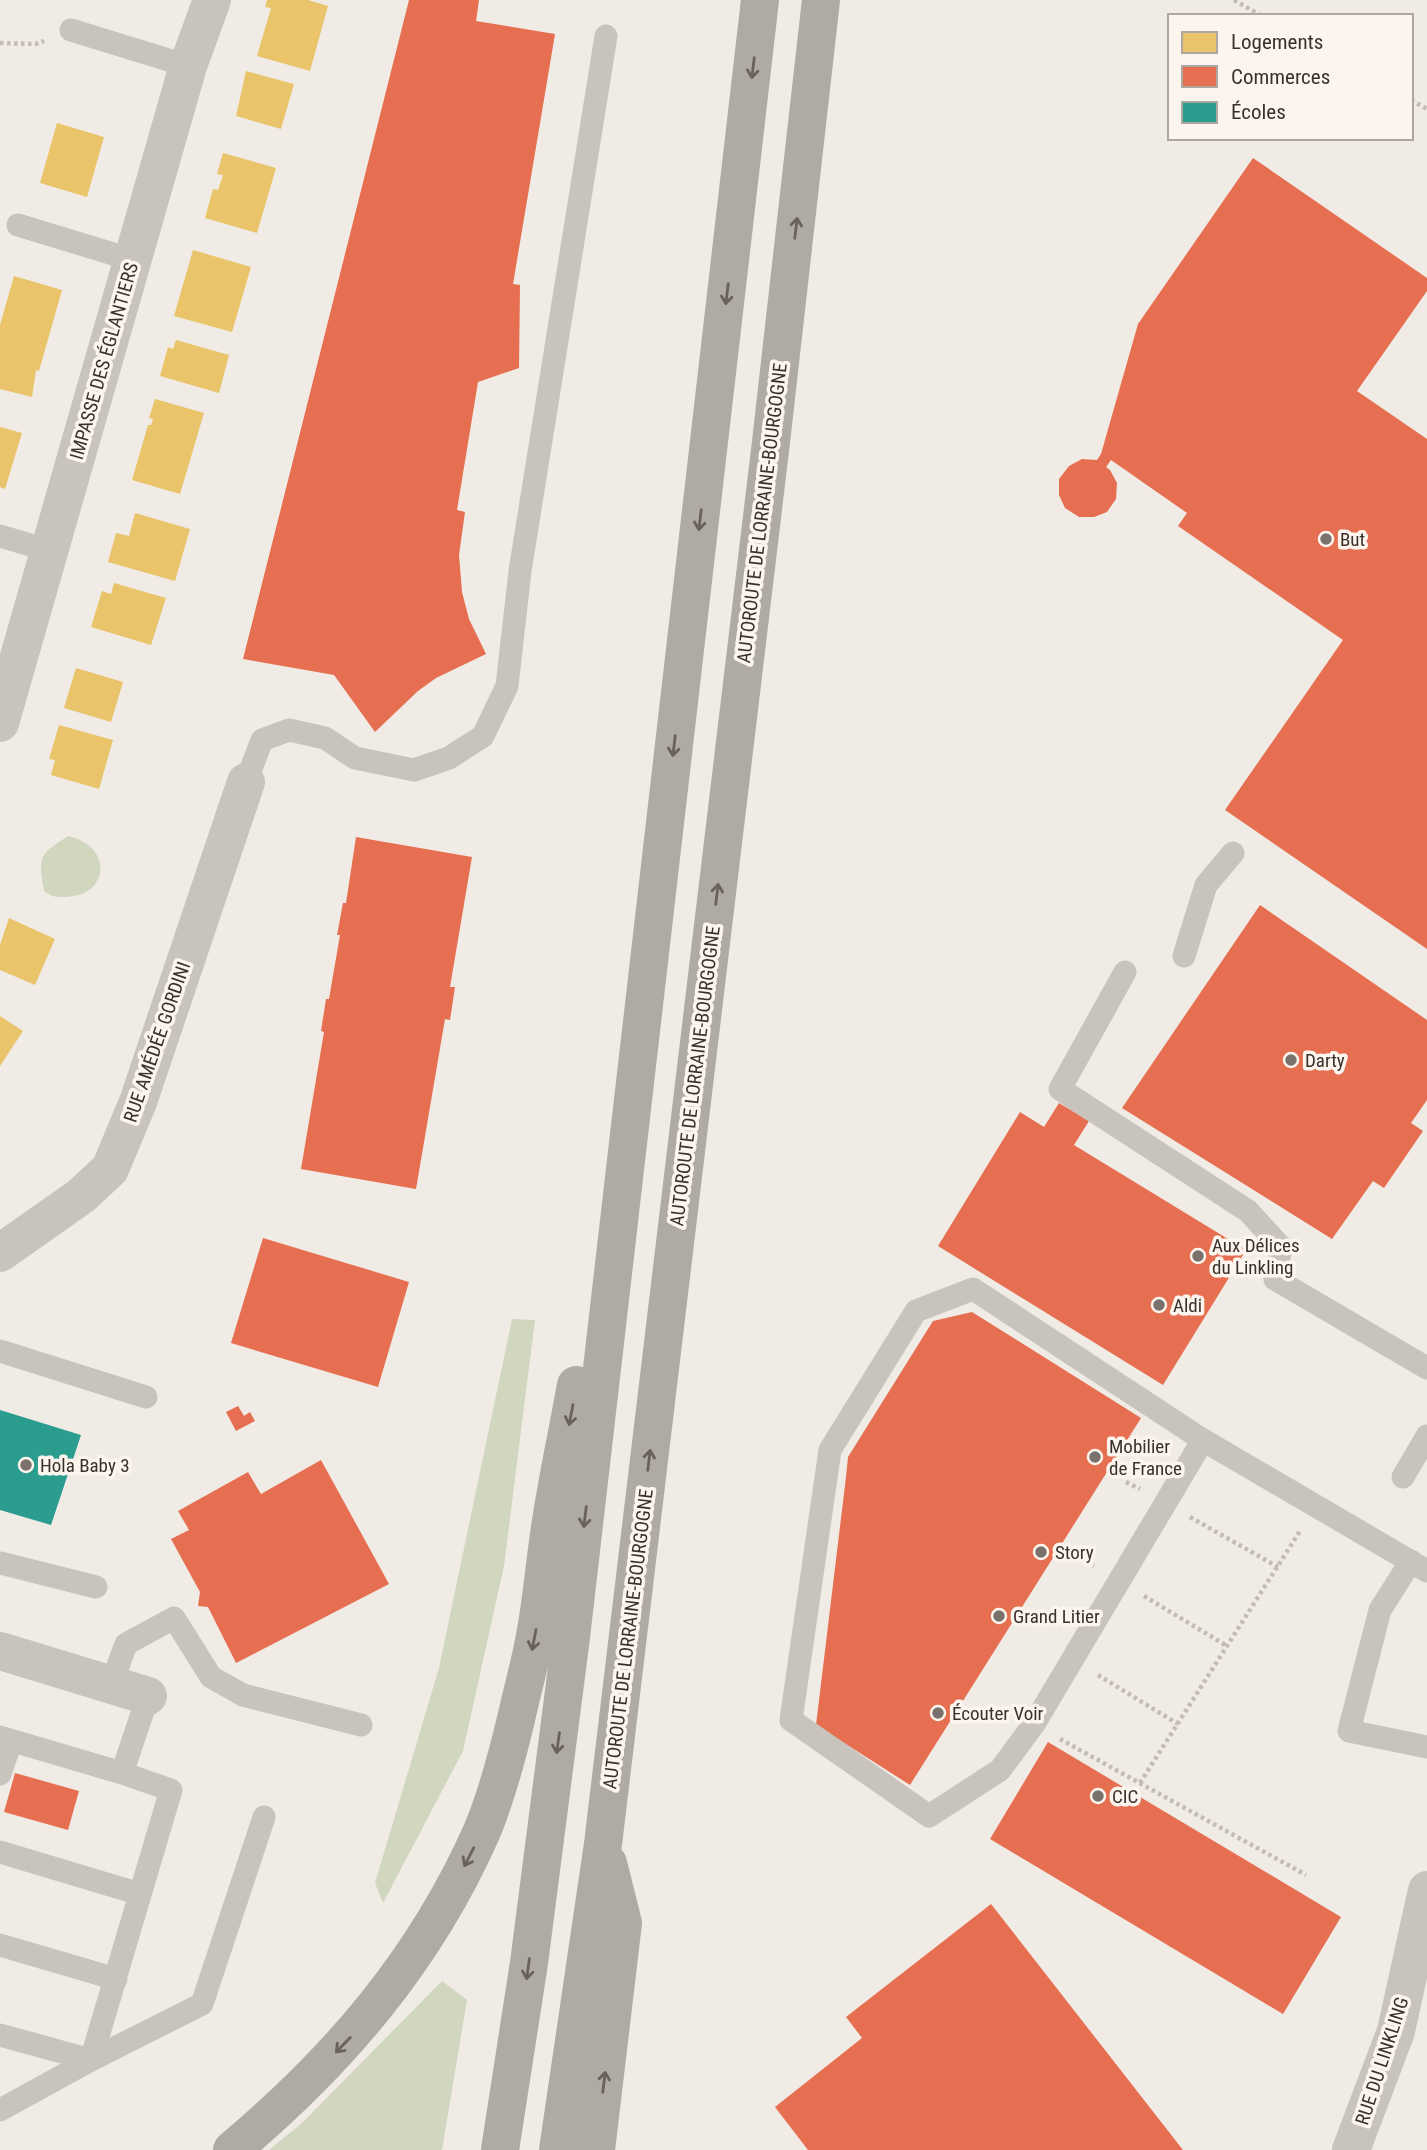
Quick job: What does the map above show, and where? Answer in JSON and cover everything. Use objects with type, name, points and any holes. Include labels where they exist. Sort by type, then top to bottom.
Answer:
[{"type":"highway","points":[[500,2150],[529,1964],[570,1650],[760,0]]},
{"type":"highway","name":"AUTOROUTE DE LORRAINE-BOURGOGNE","points":[[558,2150],[603,1844],[821,0]]},
{"type":"highway","points":[[232,2150],[292,2097],[353,2035],[388,1993],[453,1888],[482,1830],[511,1741],[535,1637],[551,1519],[583,1348],[624,1182]]},
{"type":"highway","points":[[596,2150],[623,1923],[603,1844]]},
{"type":"street","name":"IMPASSE DES ÉGLANTIERS","points":[[0,723],[188,66],[212,0]]},
{"type":"street","name":"RUE AMÉDÉE GORDINI","points":[[0,1253],[81,1196],[110,1169],[138,1102],[246,782]]},
{"type":"street","points":[[0,1651],[148,1696]]},
{"type":"street","name":"RUE DU LINKLING","points":[[1351,2150],[1396,2031],[1427,1890]]},
{"type":"lane","points":[[71,30],[188,66]]},
{"type":"lane","points":[[246,782],[262,740],[289,730],[325,738],[355,758],[414,770],[449,758],[483,737],[507,686],[520,571],[606,36]]},
{"type":"lane","points":[[18,225],[133,260]]},
{"type":"lane","points":[[0,536],[51,551]]},
{"type":"lane","points":[[1184,956],[1206,885],[1233,853]]},
{"type":"lane","points":[[1125,972],[1060,1089],[1248,1211],[1281,1247],[1275,1279],[1427,1368]]},
{"type":"lane","points":[[1203,1440],[1034,1724],[1000,1770],[929,1816],[791,1720],[830,1450],[916,1311],[973,1289],[1203,1440],[1419,1566],[1380,1610],[1349,1731],[1427,1747]]},
{"type":"lane","points":[[0,1351],[146,1397]]},
{"type":"lane","points":[[1403,1477],[1427,1436]]},
{"type":"lane","points":[[0,1563],[96,1587]]},
{"type":"lane","points":[[111,1685],[125,1644],[174,1618],[211,1677],[243,1695],[361,1725]]},
{"type":"lane","points":[[122,1773],[148,1696]]},
{"type":"lane","points":[[0,1774],[5,1739],[171,1790],[91,2060]]},
{"type":"lane","points":[[0,2110],[202,2004],[264,1817]]},
{"type":"lane","points":[[0,1852],[140,1894]]},
{"type":"lane","points":[[0,1945],[116,1979]]},
{"type":"lane","points":[[0,2035],[91,2060]]},
{"type":"path","points":[[1234,0],[1258,14]]},
{"type":"path","points":[[0,43],[36,44],[71,30]]},
{"type":"path","points":[[1126,1482],[1278,1567]]},
{"type":"path","points":[[1140,1783],[1316,1506]]},
{"type":"path","points":[[1081,1559],[1227,1646]]},
{"type":"path","points":[[1073,1659],[1178,1724]]},
{"type":"path","points":[[1034,1724],[1306,1875]]},
{"type":"green space","points":[[68,836],[93,850],[99,860],[100,871],[97,881],[90,889],[79,895],[51,895],[44,891],[41,863],[51,848]]},
{"type":"green space","points":[[512,1319],[535,1320],[504,1566],[463,1751],[383,1903],[375,1883],[439,1668]]},
{"type":"green space","points":[[442,1981],[467,2000],[442,2150],[269,2150],[302,2123]]},
{"type":"building: Logements","points":[[267,0],[308,0],[328,6],[310,71],[257,56],[271,8],[265,7]]},
{"type":"building: Logements","points":[[246,71],[294,84],[281,129],[236,116]]},
{"type":"building: Logements","points":[[57,123],[104,137],[87,197],[40,183]]},
{"type":"building: Logements","points":[[223,153],[276,168],[257,233],[205,218],[213,189],[218,190],[223,175],[217,174]]},
{"type":"building: Logements","points":[[193,250],[251,267],[232,332],[174,316]]},
{"type":"building: Logements","points":[[14,276],[62,290],[39,371],[36,370],[32,397],[0,389],[0,325]]},
{"type":"building: Logements","points":[[176,340],[229,355],[219,393],[160,376],[168,347],[173,349]]},
{"type":"building: Logements","points":[[155,399],[204,413],[180,494],[132,480],[148,425],[151,425],[153,419],[149,418]]},
{"type":"building: Logements","points":[[0,427],[22,433],[5,489],[0,487]]},
{"type":"building: Logements","points":[[135,513],[190,529],[175,581],[108,562],[116,533],[129,536]]},
{"type":"building: Logements","points":[[114,583],[166,598],[151,645],[91,627],[102,591],[111,594]]},
{"type":"building: Logements","points":[[76,668],[123,682],[111,722],[64,708]]},
{"type":"building: Logements","points":[[59,725],[113,740],[99,789],[51,775],[55,760],[49,759]]},
{"type":"building: Logements","points":[[9,918],[55,939],[35,985],[0,970],[0,945]]},
{"type":"building: Logements","points":[[0,1016],[23,1031],[0,1066]]},
{"type":"building: Commerces","points":[[409,0],[479,0],[476,21],[555,34],[513,284],[520,285],[519,368],[478,382],[457,510],[465,512],[459,555],[462,592],[469,619],[486,654],[436,678],[418,691],[375,732],[334,675],[243,659]]},
{"type":"building: Commerces","name":"But","points":[[1253,158],[1427,278],[1427,291],[1357,391],[1427,439],[1427,949],[1225,810],[1343,640],[1178,526],[1187,513],[1111,460],[1106,467],[1117,483],[1116,499],[1107,512],[1094,517],[1079,517],[1065,508],[1059,495],[1059,479],[1069,466],[1082,459],[1097,460],[1101,454],[1138,324]]},
{"type":"building: Commerces","points":[[356,837],[472,857],[450,987],[455,987],[450,1020],[445,1019],[416,1189],[301,1169],[324,1032],[321,1031],[326,999],[329,999],[340,935],[337,935],[343,903],[346,903]]},
{"type":"building: Commerces","name":"Darty","points":[[1260,905],[1427,1020],[1427,1100],[1411,1123],[1423,1131],[1384,1188],[1373,1181],[1332,1239],[1122,1108]]},
{"type":"building: Commerces","points":[[1059,1103],[1089,1121],[1074,1145],[1246,1250],[1163,1385],[938,1246],[1020,1112],[1044,1127]]},
{"type":"building: Commerces","points":[[263,1238],[409,1282],[378,1387],[231,1343]]},
{"type":"building: Commerces","points":[[972,1312],[1141,1418],[910,1785],[816,1725],[848,1457],[933,1321]]},
{"type":"building: Commerces","points":[[238,1406],[244,1416],[250,1412],[255,1421],[236,1431],[226,1412]]},
{"type":"building: Commerces","points":[[321,1460],[389,1584],[236,1663],[208,1607],[198,1606],[200,1592],[171,1539],[189,1530],[178,1511],[248,1472],[261,1494]]},
{"type":"building: Commerces","points":[[1048,1742],[1341,1917],[1283,2014],[990,1839]]},
{"type":"building: Commerces","points":[[15,1773],[79,1791],[68,1830],[4,1812]]},
{"type":"building: Commerces","points":[[991,1904],[1183,2150],[808,2150],[775,2107],[862,2038],[846,2017]]},
{"type":"building: Écoles","points":[[0,1410],[81,1435],[51,1525],[0,1510]]},
{"type":"place","name":"But","points":[[1326,539]]},
{"type":"place","name":"Darty","points":[[1291,1060]]},
{"type":"place","name":"Aux Délices du Linkling","points":[[1198,1256]]},
{"type":"place","name":"Aldi","points":[[1159,1305]]},
{"type":"place","name":"Mobilier de France","points":[[1095,1457]]},
{"type":"place","name":"Hola Baby 3","points":[[26,1465]]},
{"type":"place","name":"Story","points":[[1041,1552]]},
{"type":"place","name":"Grand Litier","points":[[999,1616]]},
{"type":"place","name":"Écouter Voir","points":[[938,1713]]},
{"type":"place","name":"CIC","points":[[1098,1796]]}]
